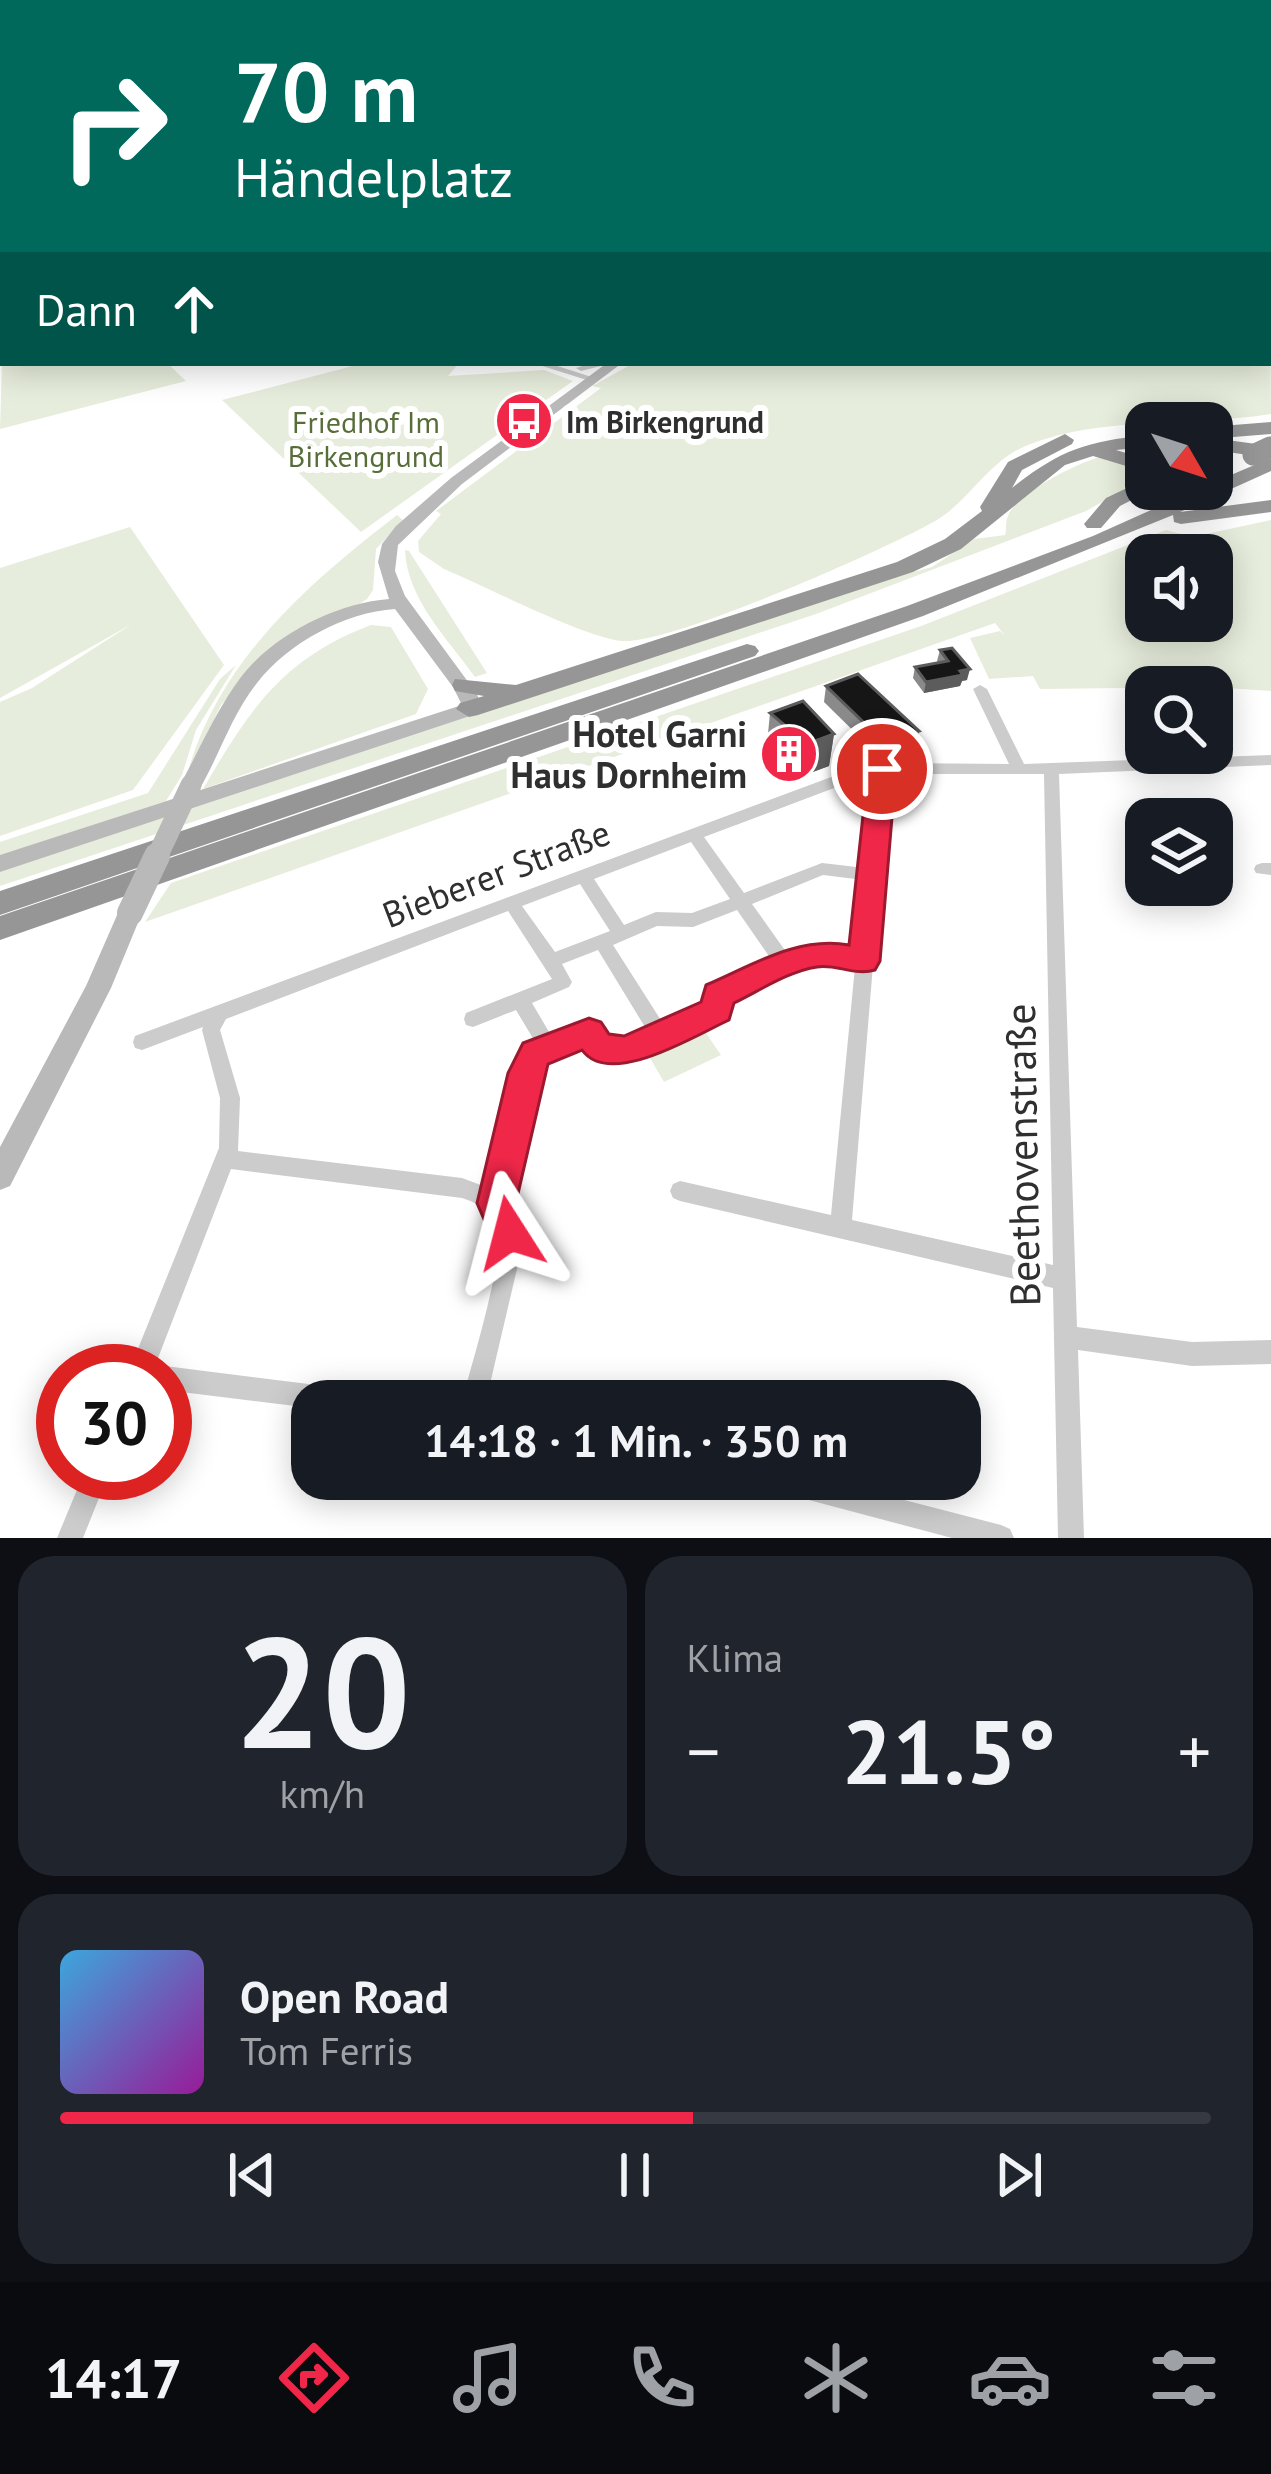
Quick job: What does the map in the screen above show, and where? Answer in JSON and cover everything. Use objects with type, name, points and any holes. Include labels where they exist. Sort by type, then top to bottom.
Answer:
[{"type":"highway","points":[[1233,431],[1271,428]]},
{"type":"highway","points":[[982,522],[1009,472],[1033,453],[1086,436],[1125,432]]},
{"type":"highway","points":[[462,696],[530,688],[904,567],[953,544],[1067,456],[1125,445]]},
{"type":"highway","points":[[1233,447],[1267,453]]},
{"type":"highway","points":[[1233,466],[1267,453]]},
{"type":"highway","points":[[0,928],[687,692],[1107,528],[1267,453]]},
{"type":"highway","points":[[1067,456],[1125,458]]},
{"type":"highway","points":[[1107,528],[1113,502],[1125,495]]},
{"type":"highway","points":[[1107,528],[1271,506]]},
{"type":"highway","points":[[0,903],[1107,528],[1139,510]]},
{"type":"main road","points":[[0,1177],[98,988],[191,785],[235,708],[304,646],[374,597],[386,574],[391,543],[410,520],[599,369]]},
{"type":"main road","points":[[0,864],[434,720],[462,696],[413,626],[386,574]]},
{"type":"main road","points":[[353,616],[400,603]]},
{"type":"main road","points":[[353,616],[380,616],[413,626]]},
{"type":"street","points":[[568,366],[599,369]]},
{"type":"street","points":[[980,688],[1019,770]]},
{"type":"street","name":"Bieberer Straße","points":[[142,1042],[827,783],[882,769],[1019,770],[1271,760]]},
{"type":"street","points":[[842,1227],[882,769]]},
{"type":"street","name":"Beethovenstraße","points":[[1051,769],[1071,1538]]},
{"type":"street","points":[[693,833],[785,965]]},
{"type":"street","points":[[550,961],[656,919],[693,920],[822,869],[875,875]]},
{"type":"street","points":[[583,876],[660,1035]]},
{"type":"street","points":[[473,1019],[563,982],[512,903]]},
{"type":"street","points":[[496,1203],[530,1061],[548,1047],[589,1032],[599,1047],[625,1051],[718,1010],[718,995],[785,965],[821,953],[864,961]]},
{"type":"street","points":[[520,1000],[548,1047]]},
{"type":"street","points":[[151,1344],[225,1159],[232,1116],[212,1036],[218,1015]]},
{"type":"street","points":[[225,1159],[462,1188],[496,1203],[506,1215],[511,1245],[480,1380]]},
{"type":"street","points":[[680,1191],[1064,1279]]},
{"type":"street","points":[[1066,1337],[1192,1354],[1271,1352]]},
{"type":"street","points":[[192,1381],[291,1394]]},
{"type":"street","points":[[70,1538],[86,1500]]},
{"type":"street","points":[[855,1500],[1001,1538]]},
{"type":"green space","points":[[2,366],[170,366],[186,381],[0,429]]},
{"type":"green space","name":"Friedhof Im Birkengrund","points":[[352,366],[456,366],[448,376],[544,370],[573,381],[361,532],[222,400]]},
{"type":"green space","points":[[629,366],[1271,366],[1271,414],[1233,418],[1233,402],[1125,402],[1125,425],[1058,436],[1014,452],[949,512],[912,533],[730,612],[685,628],[622,641],[534,610],[444,569],[419,552],[418,541],[441,514],[436,511],[601,388],[592,386]]},
{"type":"green space","points":[[1100,457],[1125,465],[1125,490],[1086,511],[816,614],[0,886],[0,870],[932,567],[974,539],[1005,535],[1013,507],[1064,472]]},
{"type":"green space","points":[[397,515],[403,520],[376,549],[373,590],[367,599],[243,679],[221,705],[187,775],[220,696],[270,628]]},
{"type":"green space","points":[[1271,520],[1271,691],[1233,688],[1233,666],[1125,666],[1125,688],[1040,689],[1033,676],[989,679],[970,638],[1000,631],[1005,636],[995,623],[145,922],[171,883],[921,626],[1125,546],[1125,642],[1233,642],[1233,534],[1206,534]]},
{"type":"green space","points":[[130,527],[224,665],[133,790],[0,836],[0,702],[32,688],[132,624],[0,698],[0,568]]},
{"type":"green space","points":[[405,550],[487,673],[475,677],[430,617],[413,585]]},
{"type":"green space","points":[[371,625],[391,627],[428,689],[416,714],[203,789],[271,690],[314,653]]},
{"type":"green space","points":[[236,665],[196,730],[182,775],[166,801],[0,856],[0,842],[148,793],[220,679]]},
{"type":"green space","points":[[699,1023],[721,1055],[664,1082],[644,1048]]},
{"type":"building","points":[[952,648],[970,669],[960,671],[963,675],[926,682],[915,667],[948,661],[940,650]]},
{"type":"building","points":[[858,674],[919,731],[882,740],[826,686]]},
{"type":"building","points":[[803,701],[834,734],[807,744],[770,713]]},
{"type":"place","name":"Im Birkengrund","points":[[524,421]]},
{"type":"place","name":"Hotel Garni Haus Dornheim","points":[[789,754]]},
{"type":"route","points":[[510,1233],[506,1215],[496,1203],[526,1073],[536,1054],[589,1032],[599,1047],[625,1051],[718,1010],[718,995],[800,958],[821,953],[864,961],[882,769]]}]
